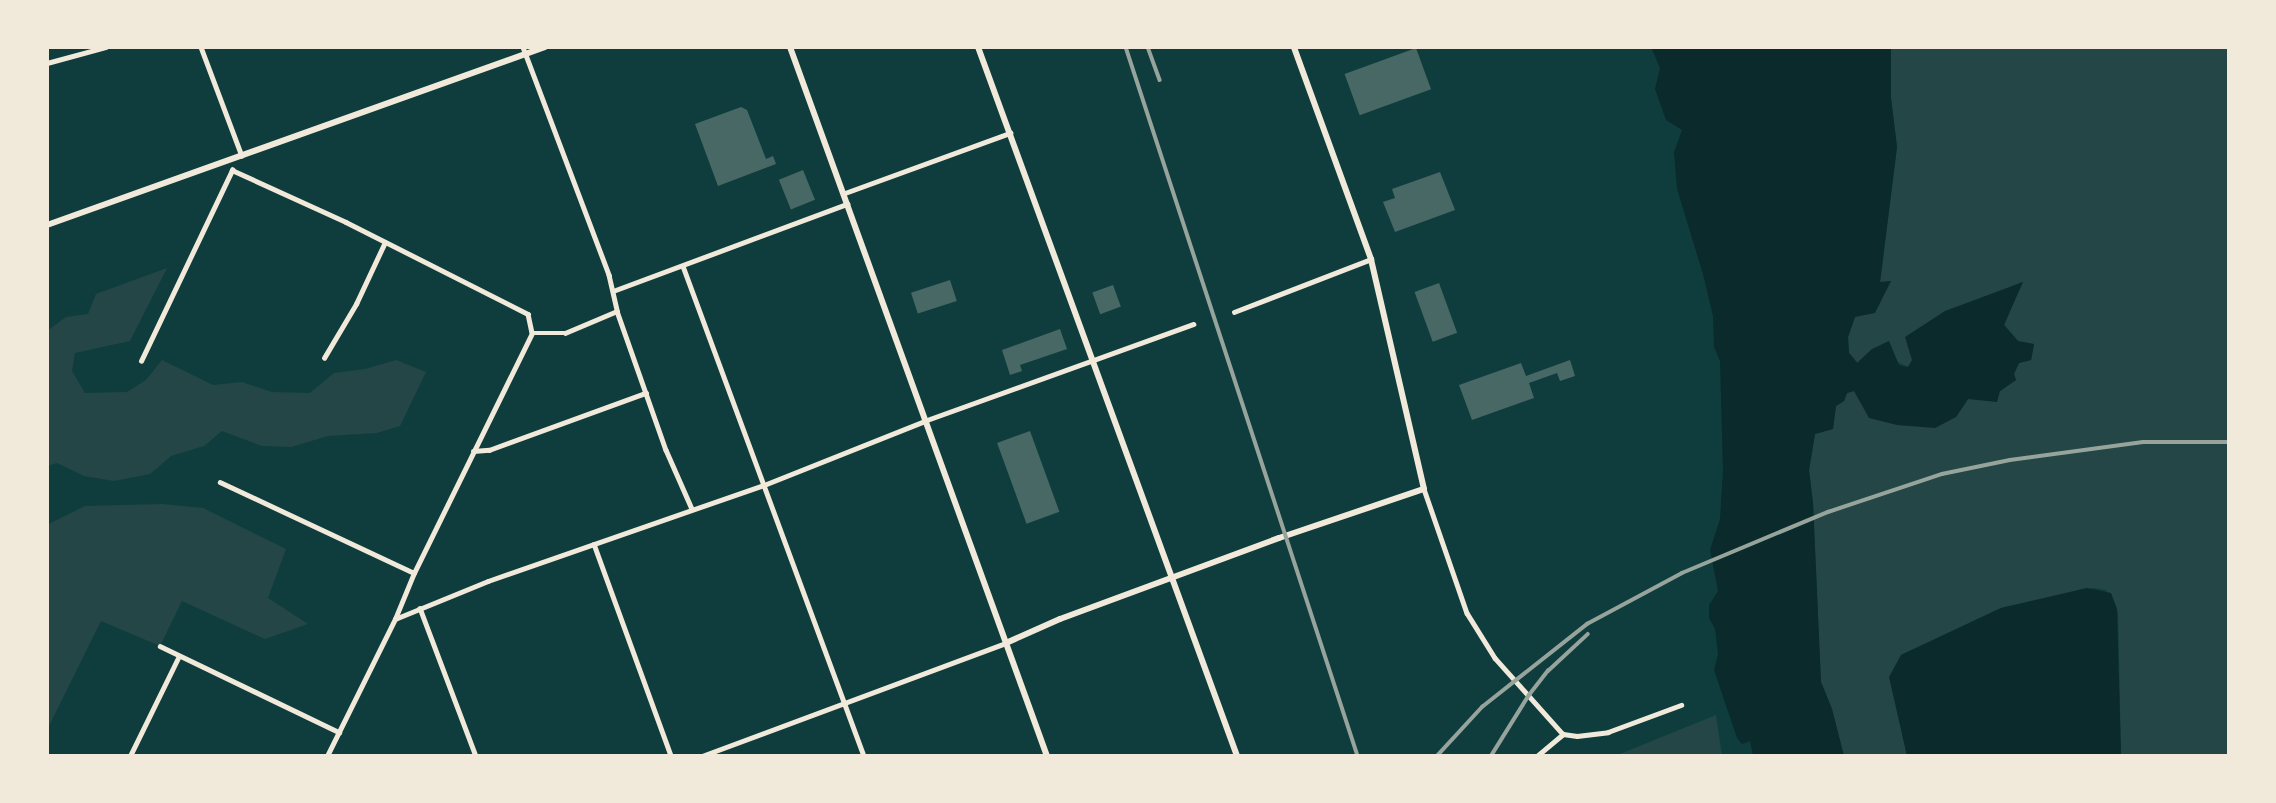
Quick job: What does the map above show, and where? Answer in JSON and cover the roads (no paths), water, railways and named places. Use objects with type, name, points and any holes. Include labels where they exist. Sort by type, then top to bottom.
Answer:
[{"type":"main road","points":[[47,225],[228,162],[524,51],[545,47]]},
{"type":"main road","points":[[790,47],[1047,756]]},
{"type":"main road","points":[[978,47],[1095,360],[1237,756]]},
{"type":"main road","points":[[1006,643],[1060,619],[1226,560],[1279,538],[1424,489],[1371,259],[1294,47]]},
{"type":"street","points":[[47,63],[106,47]]},
{"type":"street","points":[[201,47],[242,156]]},
{"type":"street","points":[[524,51],[613,291],[617,311],[680,487],[692,509]]},
{"type":"street","points":[[845,193],[1011,132]]},
{"type":"street","points":[[228,162],[232,170],[385,242],[528,314],[532,333],[327,756]]},
{"type":"street","points":[[141,360],[232,170]]},
{"type":"street","points":[[613,291],[848,204]]},
{"type":"street","points":[[324,358],[355,304],[385,242]]},
{"type":"street","points":[[1234,312],[1371,259]]},
{"type":"street","points":[[683,266],[863,756]]},
{"type":"street","points":[[532,333],[565,333],[617,311]]},
{"type":"street","points":[[395,619],[594,544],[764,485],[927,420],[1193,324]]},
{"type":"street","points":[[473,452],[489,450],[646,393]]},
{"type":"street","points":[[220,482],[414,573]]},
{"type":"street","points":[[1424,489],[1467,613],[1488,649],[1563,734],[1577,736],[1608,732],[1681,705]]},
{"type":"street","points":[[594,544],[671,756]]},
{"type":"street","points":[[420,608],[476,756]]},
{"type":"street","points":[[702,756],[1006,643]]},
{"type":"street","points":[[160,646],[339,732]]},
{"type":"street","points":[[130,756],[179,656]]},
{"type":"street","points":[[1537,756],[1563,734]]},
{"type":"railway","points":[[1126,47],[1358,756]]},
{"type":"railway","points":[[1148,47],[1160,80]]},
{"type":"railway","points":[[1437,756],[1482,707],[1587,624],[1682,573],[1828,512],[1942,474],[2010,460],[2143,442],[2229,442]]},
{"type":"railway","points":[[1491,756],[1529,695],[1548,671],[1588,634]]}]
